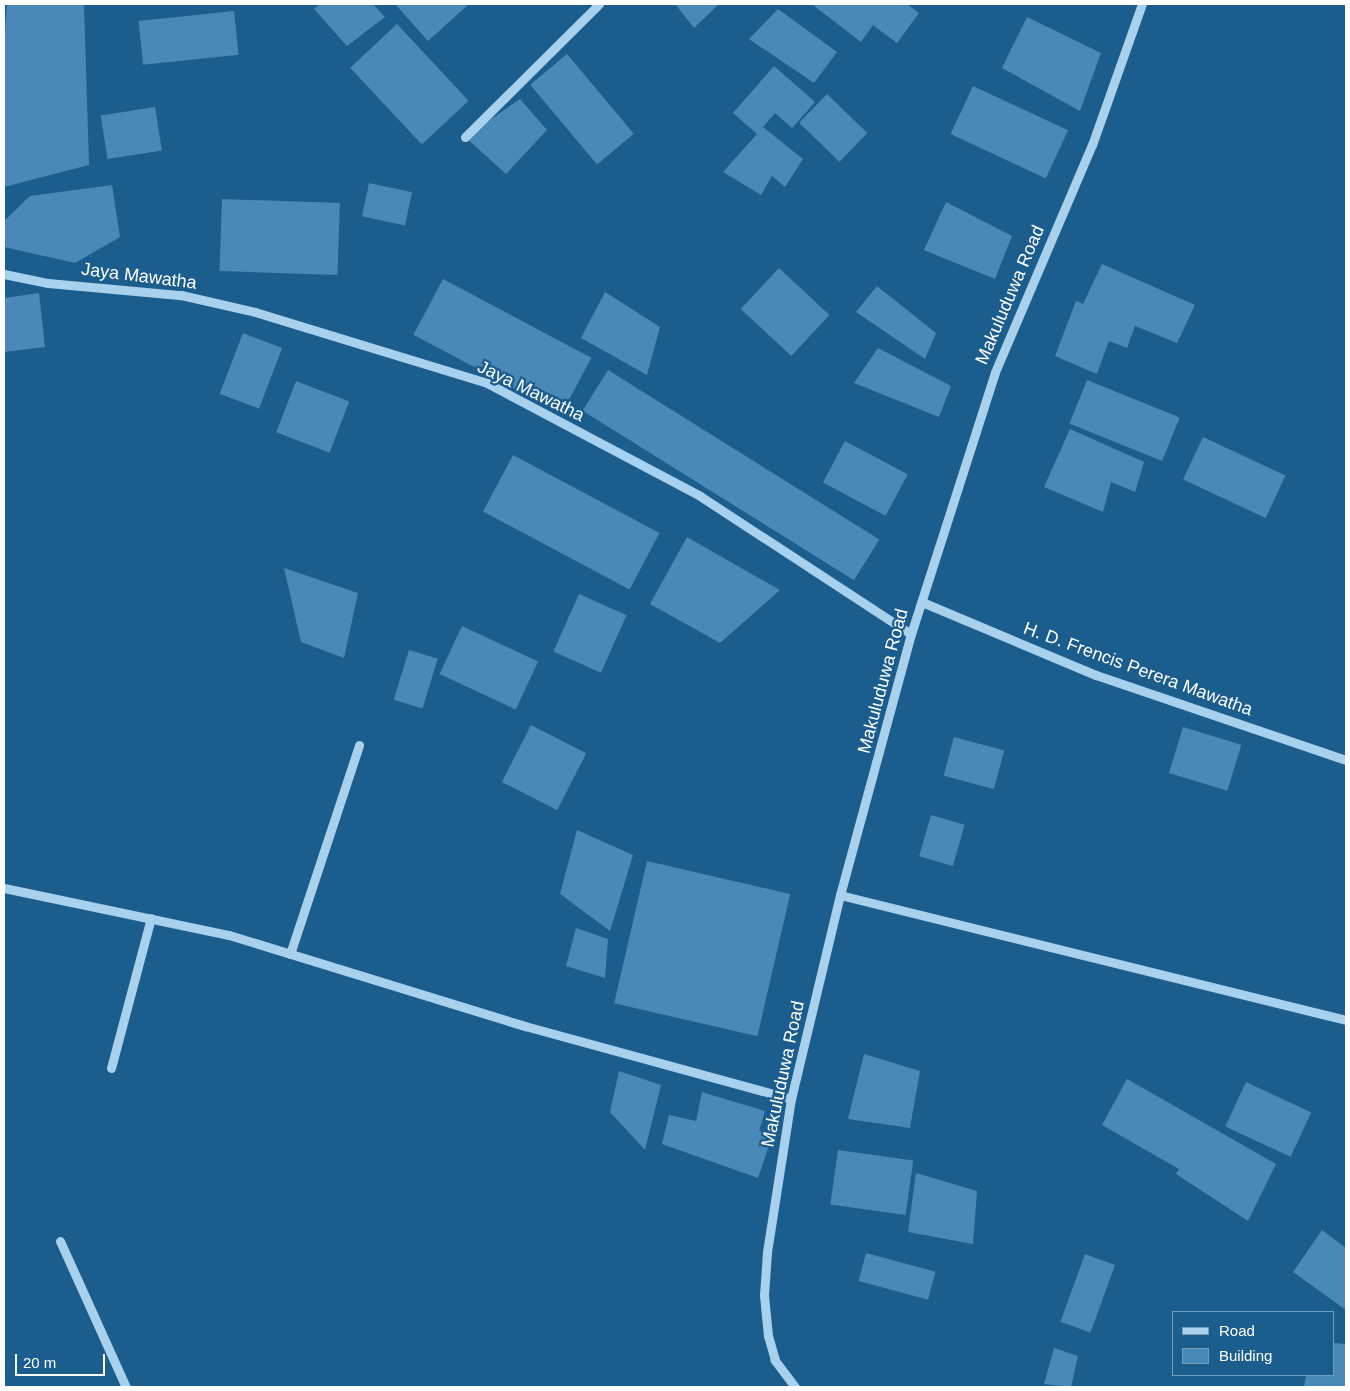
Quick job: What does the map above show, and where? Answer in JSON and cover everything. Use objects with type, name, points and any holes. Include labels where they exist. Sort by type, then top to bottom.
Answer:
[{"type":"street","points":[[465,137],[599,4]]},
{"type":"street","name":"Makuluduwa Road","points":[[793,1387],[776,1360],[768,1336],[764,1295],[767,1252],[791,1099],[840,895],[911,634],[995,372],[1092,145],[1142,4]]},
{"type":"street","name":"Jaya Mawatha","points":[[4,274],[48,283],[180,295],[255,312],[487,383],[700,496],[911,634]]},
{"type":"street","name":"H. D. Frencis Perera Mawatha","points":[[922,602],[1096,675],[1346,760]]},
{"type":"street","points":[[290,954],[359,745]]},
{"type":"street","points":[[4,888],[229,935],[525,1026],[791,1099]]},
{"type":"street","points":[[840,895],[1346,1020]]},
{"type":"street","points":[[111,1068],[151,918]]},
{"type":"street","points":[[60,1241],[126,1387]]},
{"type":"building","points":[[7,4],[84,4],[89,165],[4,187],[4,41]]},
{"type":"building","points":[[320,4],[373,4],[385,17],[347,46],[314,9]]},
{"type":"building","points":[[469,4],[428,41],[396,5]]},
{"type":"building","points":[[675,4],[719,4],[694,28]]},
{"type":"building","points":[[816,4],[907,4],[919,13],[897,43],[873,25],[861,42],[814,6]]},
{"type":"building","points":[[778,9],[837,52],[814,83],[749,39]]},
{"type":"building","points":[[234,11],[239,55],[143,65],[139,21]]},
{"type":"building","points":[[1027,17],[1101,53],[1080,111],[1002,68]]},
{"type":"building","points":[[397,24],[469,101],[422,144],[350,68]]},
{"type":"building","points":[[567,54],[634,134],[597,165],[530,85]]},
{"type":"building","points":[[774,66],[815,102],[792,128],[775,113],[763,127],[803,159],[785,187],[772,176],[761,195],[723,172],[757,134],[733,113]]},
{"type":"building","points":[[973,86],[1068,130],[1046,178],[951,134]]},
{"type":"building","points":[[827,94],[867,133],[839,162],[799,123]]},
{"type":"building","points":[[520,99],[547,130],[506,174],[465,137]]},
{"type":"building","points":[[155,107],[162,150],[108,159],[101,116]]},
{"type":"building","points":[[369,183],[412,192],[405,225],[362,216]]},
{"type":"building","points":[[112,185],[120,237],[75,263],[4,247],[4,221],[30,196]]},
{"type":"building","points":[[222,199],[340,203],[337,275],[219,271]]},
{"type":"building","points":[[946,202],[1012,236],[995,279],[924,250]]},
{"type":"building","points":[[1102,264],[1195,305],[1177,343],[1135,326],[1127,348],[1109,341],[1097,374],[1055,356],[1076,301],[1083,304]]},
{"type":"building","points":[[779,268],[829,315],[791,356],[741,309]]},
{"type":"building","points":[[443,279],[591,358],[562,413],[413,335]]},
{"type":"building","points":[[877,286],[936,333],[925,359],[856,312]]},
{"type":"building","points":[[605,292],[660,327],[647,375],[581,338]]},
{"type":"building","points":[[39,293],[45,347],[4,352],[4,298]]},
{"type":"building","points":[[243,333],[282,348],[259,409],[220,394]]},
{"type":"building","points":[[878,348],[951,386],[939,417],[854,383]]},
{"type":"building","points":[[608,370],[879,540],[854,580],[583,411]]},
{"type":"building","points":[[1087,380],[1180,417],[1162,461],[1069,424]]},
{"type":"building","points":[[296,381],[349,401],[330,453],[276,432]]},
{"type":"building","points":[[1070,429],[1144,462],[1135,492],[1111,482],[1103,512],[1044,487]]},
{"type":"building","points":[[1203,437],[1285,475],[1266,518],[1183,480]]},
{"type":"building","points":[[845,441],[908,474],[886,516],[823,482]]},
{"type":"building","points":[[513,455],[660,533],[630,589],[483,512]]},
{"type":"building","points":[[687,537],[780,590],[720,643],[650,604]]},
{"type":"building","points":[[284,568],[358,593],[344,658],[301,642]]},
{"type":"building","points":[[579,594],[627,615],[601,673],[553,652]]},
{"type":"building","points":[[462,626],[538,661],[516,710],[440,674]]},
{"type":"building","points":[[409,650],[438,659],[422,708],[394,700]]},
{"type":"building","points":[[531,725],[586,753],[557,810],[502,782]]},
{"type":"building","points":[[1183,727],[1241,745],[1227,791],[1169,773]]},
{"type":"building","points":[[954,737],[1004,750],[994,789],[944,776]]},
{"type":"building","points":[[931,815],[965,825],[953,866],[919,856]]},
{"type":"building","points":[[577,830],[633,855],[610,931],[560,894]]},
{"type":"building","points":[[647,861],[790,894],[757,1036],[614,1003]]},
{"type":"building","points":[[576,928],[608,939],[605,978],[566,966]]},
{"type":"building","points":[[864,1054],[920,1071],[910,1128],[848,1119]]},
{"type":"building","points":[[619,1071],[661,1085],[645,1150],[610,1112]]},
{"type":"building","points":[[1127,1079],[1276,1164],[1248,1221],[1176,1174],[1179,1169],[1102,1125]]},
{"type":"building","points":[[1246,1082],[1311,1112],[1291,1157],[1225,1126]]},
{"type":"building","points":[[702,1092],[765,1111],[759,1131],[773,1134],[758,1178],[662,1144],[669,1115],[696,1121]]},
{"type":"building","points":[[838,1150],[913,1161],[906,1215],[830,1204]]},
{"type":"building","points":[[916,1173],[977,1191],[973,1244],[908,1232]]},
{"type":"building","points":[[1322,1230],[1346,1248],[1346,1310],[1293,1272]]},
{"type":"building","points":[[866,1253],[936,1272],[928,1300],[858,1281]]},
{"type":"building","points":[[1085,1254],[1115,1265],[1090,1333],[1060,1322]]},
{"type":"building","points":[[1335,1343],[1346,1344],[1346,1387],[1304,1387],[1306,1376],[1335,1376]]},
{"type":"building","points":[[1054,1348],[1078,1356],[1071,1387],[1044,1384]]}]
